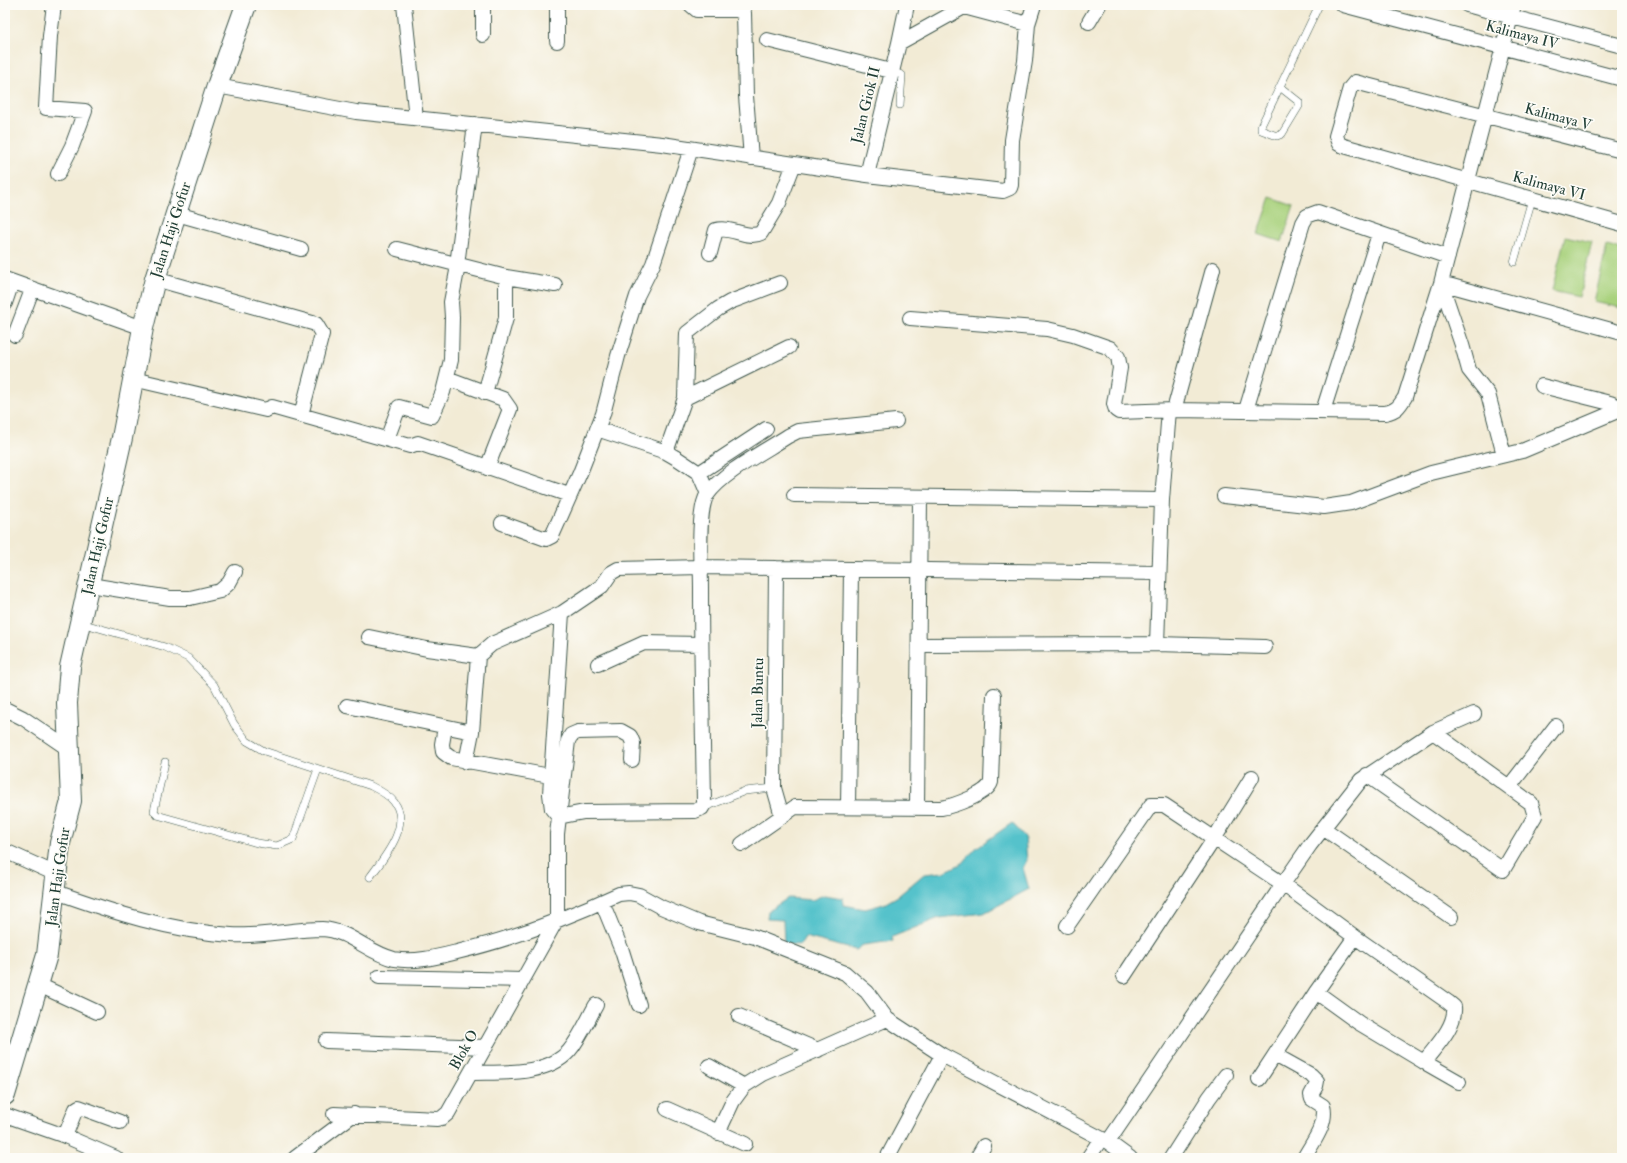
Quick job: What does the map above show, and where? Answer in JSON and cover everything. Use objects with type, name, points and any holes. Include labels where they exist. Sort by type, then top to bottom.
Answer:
[{"type":"street","points":[[54,5],[50,36],[46,108],[85,111],[72,146],[58,174]]},
{"type":"street","name":"Jalan Haji Gofur","points":[[5,1095],[39,986],[47,955],[60,843],[71,801],[67,702],[70,668],[79,622],[90,585],[143,328],[156,279],[216,86],[246,5]]},
{"type":"street","points":[[404,5],[416,118]]},
{"type":"street","points":[[483,5],[483,36]]},
{"type":"street","points":[[556,41],[557,5]]},
{"type":"street","points":[[691,5],[697,10],[737,10],[744,13],[746,96],[751,158]]},
{"type":"street","name":"Jalan Giok II","points":[[867,175],[899,43],[906,5]]},
{"type":"street","points":[[216,86],[356,112],[691,149],[867,175],[1000,191],[1010,188],[1012,140],[1025,61],[1028,24],[1034,5]]},
{"type":"street","points":[[1089,22],[1099,5]]},
{"type":"street","name":"Kalimaya IV","points":[[1343,5],[1622,79]]},
{"type":"street","points":[[1467,5],[1512,10],[1622,46]]},
{"type":"street","points":[[899,43],[961,6],[1028,24]]},
{"type":"street","points":[[910,318],[1047,328],[1110,348],[1118,356],[1120,368],[1114,404],[1116,410],[1122,412],[1246,410],[1385,413],[1394,411],[1400,406],[1405,397],[1441,283],[1512,10]]},
{"type":"street","points":[[767,40],[891,71]]},
{"type":"street","name":"Kalimaya V","points":[[1468,181],[1339,144],[1336,136],[1350,88],[1355,82],[1622,151]]},
{"type":"street","points":[[387,440],[399,407],[432,416],[447,378],[452,346],[451,302],[475,124]]},
{"type":"street","points":[[502,523],[540,537],[550,538],[552,536],[580,473],[597,429],[637,296],[654,264],[669,222],[691,149]]},
{"type":"street","points":[[710,254],[716,230],[727,229],[754,235],[761,233],[779,203],[794,164]]},
{"type":"street","name":"Kalimaya VI","points":[[1468,181],[1622,224]]},
{"type":"street","points":[[1246,410],[1303,223],[1307,216],[1318,212],[1448,257]]},
{"type":"street","points":[[177,214],[300,249]]},
{"type":"street","points":[[1323,411],[1379,234]]},
{"type":"street","points":[[397,249],[457,266],[506,277],[555,284]]},
{"type":"street","points":[[1156,644],[1162,500],[1172,410],[1213,269]]},
{"type":"street","points":[[485,393],[506,318],[506,277]]},
{"type":"street","points":[[156,279],[316,324],[322,334],[301,415]]},
{"type":"street","points":[[5,303],[9,281],[143,328]]},
{"type":"street","points":[[666,452],[685,398],[687,333],[718,309],[730,302],[780,283]]},
{"type":"street","points":[[1441,283],[1622,333]]},
{"type":"street","points":[[1441,283],[1469,370],[1488,394],[1504,455]]},
{"type":"street","points":[[16,335],[32,290]]},
{"type":"street","points":[[685,398],[789,347]]},
{"type":"street","points":[[447,378],[503,399],[510,409],[487,468]]},
{"type":"street","points":[[133,379],[266,410],[272,407],[410,446],[418,443],[569,495]]},
{"type":"street","points":[[1542,386],[1610,403],[1622,409]]},
{"type":"street","points":[[1224,496],[1324,507],[1338,506],[1351,503],[1431,473],[1522,452],[1622,409]]},
{"type":"street","points":[[558,817],[584,812],[695,811],[702,808],[704,803],[701,567],[702,516],[704,502],[708,494],[730,474],[798,431],[896,421]]},
{"type":"street","points":[[597,429],[666,452],[700,473],[708,494]]},
{"type":"street","points":[[700,473],[766,429]]},
{"type":"street","points":[[794,495],[1162,500]]},
{"type":"street","points":[[917,808],[920,497]]},
{"type":"street","points":[[466,762],[472,732],[478,656],[492,644],[562,613],[602,586],[611,573],[618,569],[701,567],[1159,573]]},
{"type":"street","name":"Jalan Buntu","points":[[776,568],[774,788],[782,816]]},
{"type":"street","points":[[848,807],[851,570]]},
{"type":"street","points":[[90,585],[170,598],[190,598],[220,591],[229,583],[235,572]]},
{"type":"street","points":[[558,817],[552,808],[550,776],[562,613]]},
{"type":"street","points":[[369,637],[427,649],[478,656]]},
{"type":"street","points":[[598,664],[644,643],[701,644]]},
{"type":"street","points":[[919,645],[1156,644],[1265,647]]},
{"type":"street","points":[[742,844],[795,807],[948,807],[983,792],[990,786],[994,695]]},
{"type":"street","points":[[347,706],[472,732]]},
{"type":"street","points":[[5,709],[23,718],[70,750]]},
{"type":"street","points":[[1088,1158],[1104,1141],[1283,884],[1360,780],[1433,732],[1474,714]]},
{"type":"street","points":[[1509,787],[1556,726]]},
{"type":"street","points":[[445,727],[442,744],[443,752],[451,758],[466,762],[550,776]]},
{"type":"street","points":[[557,919],[558,817],[568,741],[571,735],[578,732],[621,731],[630,736],[633,743],[632,760]]},
{"type":"street","points":[[1367,775],[1503,870],[1535,816],[1531,803],[1433,732]]},
{"type":"street","points":[[1124,976],[1214,839],[1252,777]]},
{"type":"street","points":[[1067,926],[1151,805],[1159,804],[1168,806],[1214,839],[1283,884],[1454,1007],[1455,1015],[1449,1027],[1424,1062]]},
{"type":"street","points":[[1323,828],[1451,917]]},
{"type":"street","points":[[5,851],[56,883],[105,910],[175,926],[232,935],[271,934],[323,929],[339,932],[393,959],[407,960],[432,958],[503,940],[619,894],[629,892],[639,894],[661,907],[699,923],[754,937],[845,973],[867,992],[887,1019],[942,1055],[1104,1141],[1130,1158]]},
{"type":"street","points":[[602,902],[622,951],[640,1005]]},
{"type":"street","name":"Blok O","points":[[334,1114],[442,1118],[448,1113],[557,919]]},
{"type":"street","points":[[1259,1079],[1316,992],[1355,937]]},
{"type":"street","points":[[378,977],[522,980]]},
{"type":"street","points":[[39,986],[98,1012]]},
{"type":"street","points":[[1316,992],[1365,1027],[1460,1082]]},
{"type":"street","points":[[471,1073],[521,1071],[548,1065],[568,1052],[577,1040],[596,1005]]},
{"type":"street","points":[[739,1016],[818,1050]]},
{"type":"street","points":[[718,1133],[733,1101],[744,1086],[763,1074],[887,1019]]},
{"type":"street","points":[[326,1041],[486,1047]]},
{"type":"street","points":[[887,1158],[942,1055]]},
{"type":"street","points":[[1275,1055],[1311,1075],[1316,1081],[1316,1086],[1311,1094],[1312,1099],[1323,1106],[1325,1114],[1324,1121],[1304,1158]]},
{"type":"street","points":[[709,1066],[744,1086]]},
{"type":"street","points":[[1171,1158],[1209,1098],[1226,1075]]},
{"type":"street","points":[[65,1136],[79,1107],[120,1122]]},
{"type":"street","points":[[667,1109],[745,1144]]},
{"type":"street","points":[[295,1158],[354,1114]]},
{"type":"street","points":[[5,1115],[65,1136],[116,1158]]},
{"type":"street","points":[[977,1158],[984,1146]]},
{"type":"lane","points":[[1280,87],[1299,102],[1299,106],[1282,134],[1277,136],[1261,130],[1261,126],[1319,5]]},
{"type":"lane","points":[[891,71],[902,75],[900,105]]},
{"type":"lane","points":[[1514,262],[1532,199]]},
{"type":"lane","points":[[79,622],[165,647],[188,658],[214,685],[234,724],[247,741],[264,751],[372,786],[395,802],[400,816],[399,830],[384,857],[370,877]]},
{"type":"lane","points":[[165,762],[154,811],[156,815],[257,843],[277,846],[293,839],[318,769]]},
{"type":"lane","points":[[702,808],[745,791],[774,788]]},
{"type":"green space","points":[[1271,198],[1294,206],[1282,242],[1258,234]]},
{"type":"green space","points":[[1565,236],[1592,242],[1579,297],[1552,291]]},
{"type":"green space","points":[[1607,246],[1622,250],[1621,308],[1594,302]]},
{"type":"water","points":[[1012,823],[1025,837],[1027,860],[1023,868],[1029,889],[984,913],[939,918],[892,937],[893,941],[863,945],[856,950],[805,937],[800,945],[784,944],[783,920],[767,919],[768,911],[788,898],[812,900],[824,895],[843,898],[843,905],[865,909],[884,904],[898,896],[924,874],[944,872],[963,863],[976,848]]}]
